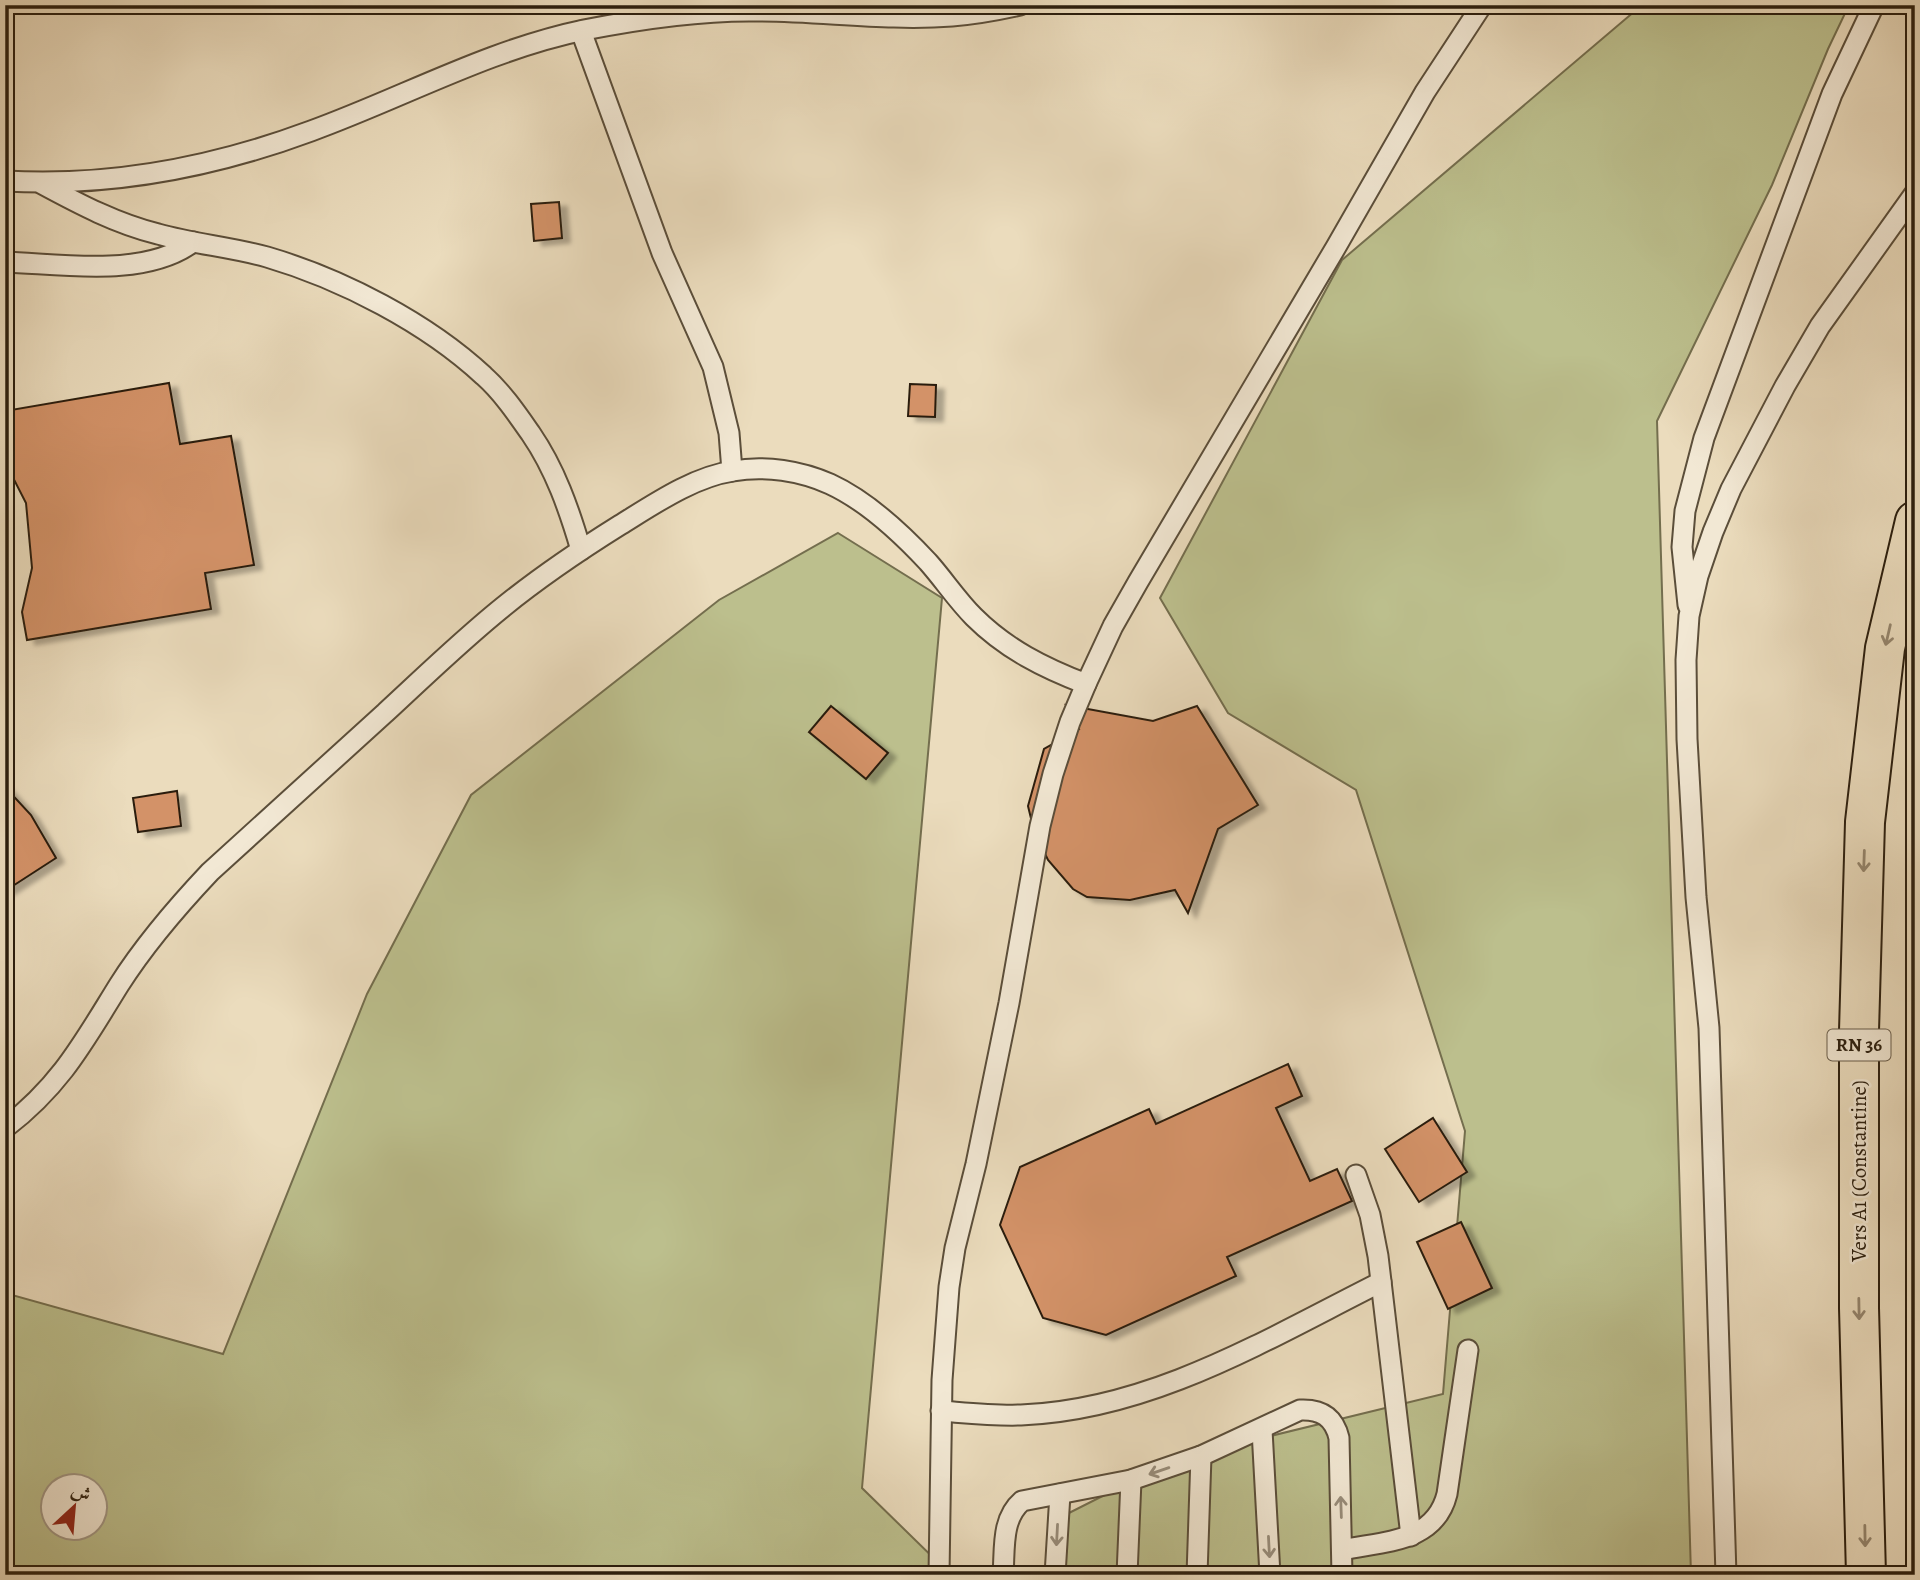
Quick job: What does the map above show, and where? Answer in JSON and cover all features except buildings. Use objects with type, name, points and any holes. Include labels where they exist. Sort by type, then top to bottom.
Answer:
[{"type":"highway","name":"Vers A1 (Constantine)","points":[[1866,1575],[1859,1308],[1859,1031],[1864,848],[1885,648],[1915,521]]},
{"type":"lane","points":[[5,181],[41,183],[139,175],[188,167],[250,151],[312,131],[519,48],[581,30],[694,14],[754,11],[940,16],[988,12],[1020,5]]},
{"type":"lane","points":[[939,1575],[941,1412],[949,1287],[955,1248],[976,1164],[1006,1017],[1040,826],[1070,722],[1113,626],[1138,582],[1425,92],[1482,5]]},
{"type":"lane","points":[[1689,616],[1682,547],[1685,511],[1704,438],[1832,94],[1874,5]]},
{"type":"lane","points":[[581,30],[662,253],[713,367],[729,433],[732,471]]},
{"type":"lane","points":[[41,183],[80,205],[121,223],[269,258],[344,286],[394,312],[441,342],[485,376],[532,435],[569,509],[581,550]]},
{"type":"lane","points":[[1726,1575],[1710,1028],[1696,897],[1686,739],[1689,616],[1698,576],[1713,532],[1731,489],[1778,399],[1820,326],[1915,192]]},
{"type":"lane","points":[[5,262],[126,265],[161,260],[178,253],[193,242]]},
{"type":"lane","points":[[5,1128],[50,1089],[66,1069],[146,946],[210,872],[456,647],[506,605],[581,550],[650,506],[696,483],[732,471],[762,468],[785,471],[829,484],[850,495],[898,533],[928,562],[975,617],[996,636],[1044,667],[1086,684]]},
{"type":"lane","points":[[1356,1175],[1375,1236],[1411,1536]]},
{"type":"lane","points":[[941,1412],[1031,1414],[1110,1402],[1200,1372],[1381,1282]]},
{"type":"lane","points":[[1342,1550],[1411,1536],[1432,1525],[1444,1505],[1468,1350]]},
{"type":"lane","points":[[1003,1575],[1008,1519],[1013,1509],[1029,1498],[1131,1480],[1201,1456],[1262,1430],[1300,1410],[1311,1409],[1330,1418],[1339,1438],[1342,1575]]},
{"type":"lane","points":[[1262,1430],[1270,1575]]},
{"type":"lane","points":[[1197,1575],[1201,1456]]},
{"type":"lane","points":[[1127,1575],[1131,1480]]},
{"type":"lane","points":[[1055,1575],[1060,1494]]},
{"type":"green space","points":[[1642,5],[1849,5],[1772,185],[1657,421],[1691,1575],[1046,1575],[1057,1519],[1176,1459],[1443,1394],[1465,1131],[1356,790],[1228,713],[1160,598],[1342,260]]},
{"type":"green space","points":[[838,533],[942,598],[862,1488],[951,1575],[5,1575],[5,1293],[223,1354],[367,994],[471,795],[719,600]]}]
